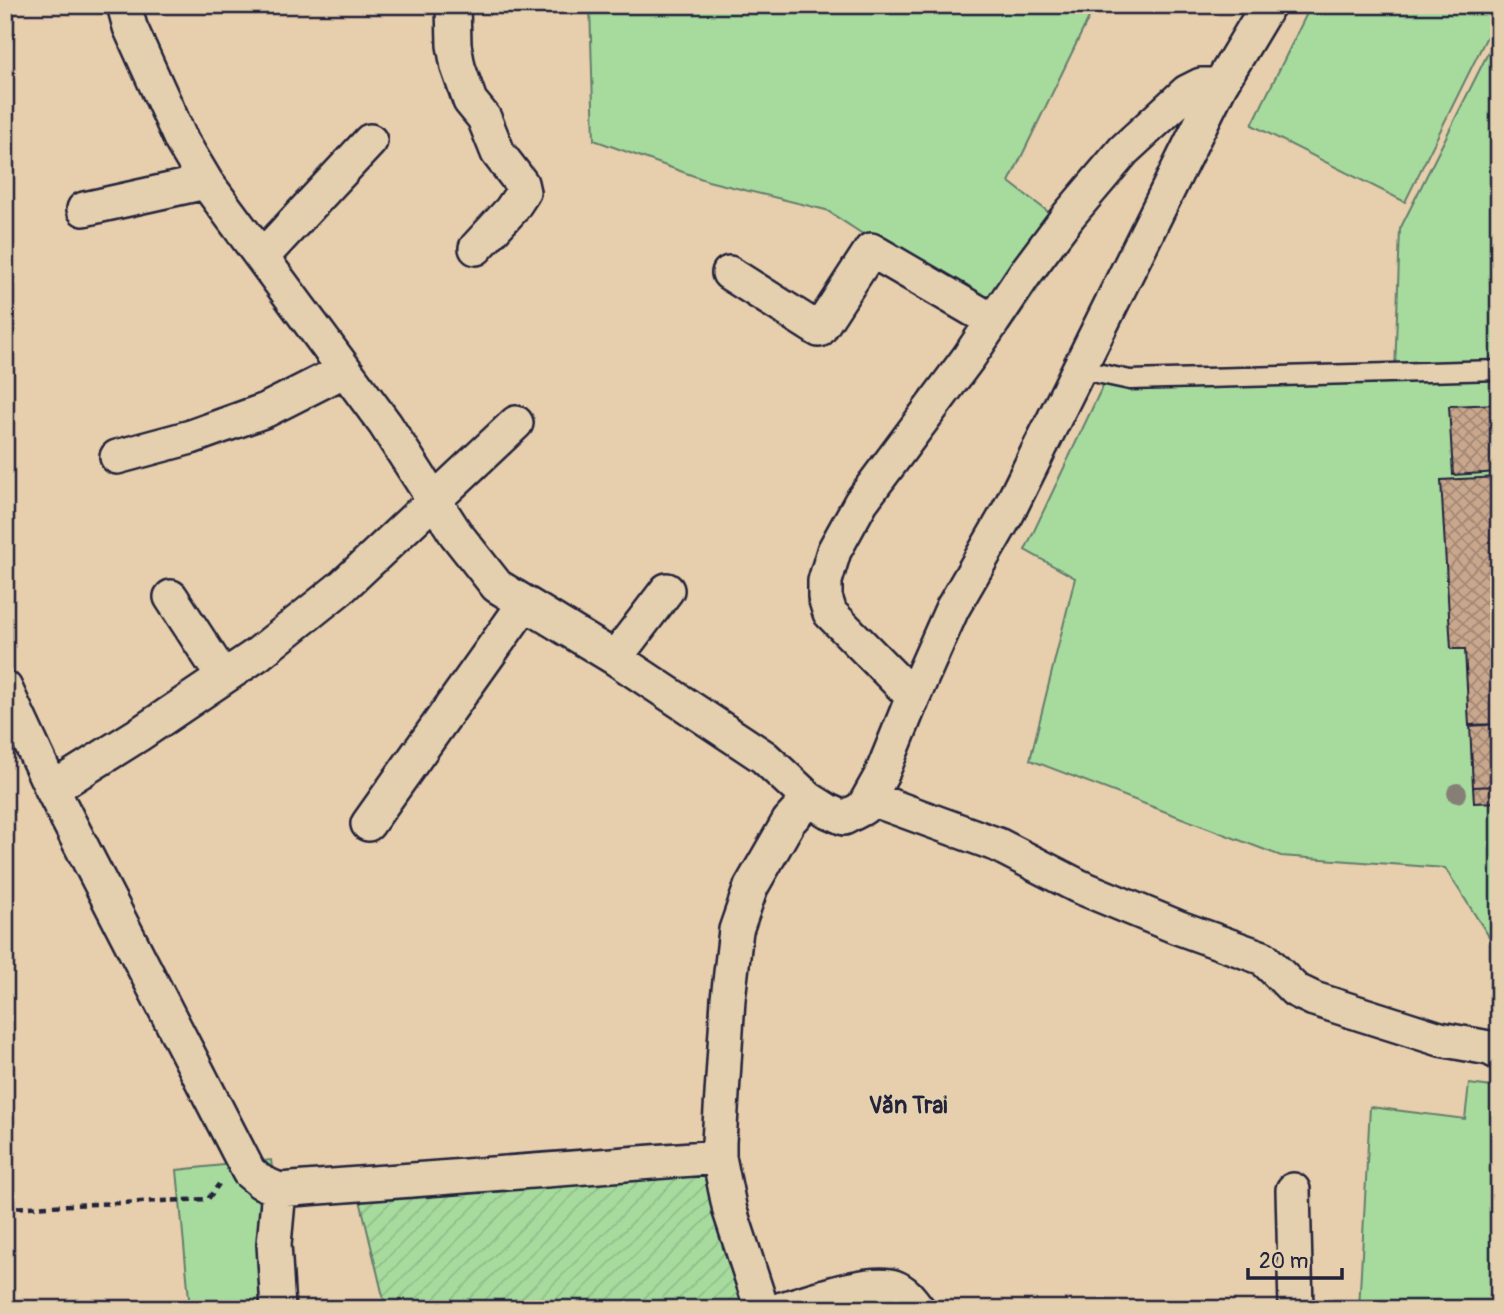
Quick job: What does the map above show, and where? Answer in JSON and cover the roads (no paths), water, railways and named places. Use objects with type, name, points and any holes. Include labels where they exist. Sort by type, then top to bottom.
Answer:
[{"type":"street","points":[[124,5],[130,27],[181,140],[206,182],[385,424],[456,534],[497,586],[615,658],[764,757],[809,799],[844,818],[863,808],[881,776],[912,697],[952,609],[1008,512],[1220,85],[1268,5]]},
{"type":"street","points":[[453,5],[454,45],[458,67],[470,101],[484,118],[498,153],[521,183],[523,192],[511,210],[476,248]]},
{"type":"street","points":[[912,697],[830,613],[824,581],[834,551],[862,502],[1069,215],[1124,150],[1188,92],[1201,85],[1220,85]]},
{"type":"street","points":[[262,257],[370,141]]},
{"type":"street","points":[[84,209],[206,182]]},
{"type":"street","points":[[729,273],[818,330],[871,250],[993,321]]},
{"type":"street","points":[[117,457],[191,437],[266,410],[345,370]]},
{"type":"street","points":[[52,789],[258,654],[342,586],[516,423]]},
{"type":"street","points":[[615,658],[667,590]]},
{"type":"street","points":[[171,597],[223,677]]},
{"type":"street","points":[[368,824],[524,603]]},
{"type":"street","points":[[5,688],[52,789],[249,1172],[261,1182],[279,1190],[719,1157]]},
{"type":"street","points":[[869,798],[998,845],[1078,886],[1177,927],[1263,958],[1295,990],[1314,999],[1440,1039],[1489,1048],[1499,1053]]},
{"type":"street","points":[[762,1309],[730,1211],[719,1157],[728,999],[736,930],[751,887],[789,821],[809,799]]},
{"type":"street","points":[[278,1309],[274,1244],[279,1190]]},
{"type":"street","points":[[1293,1190],[1296,1309]]},
{"type":"street","points":[[782,1309],[880,1284],[893,1286],[906,1294],[918,1309]]},
{"type":"lane","points":[[1078,369],[1130,380],[1499,370]]},
{"type":"district","name":"Văn Trai","points":[[908,1105]]}]
